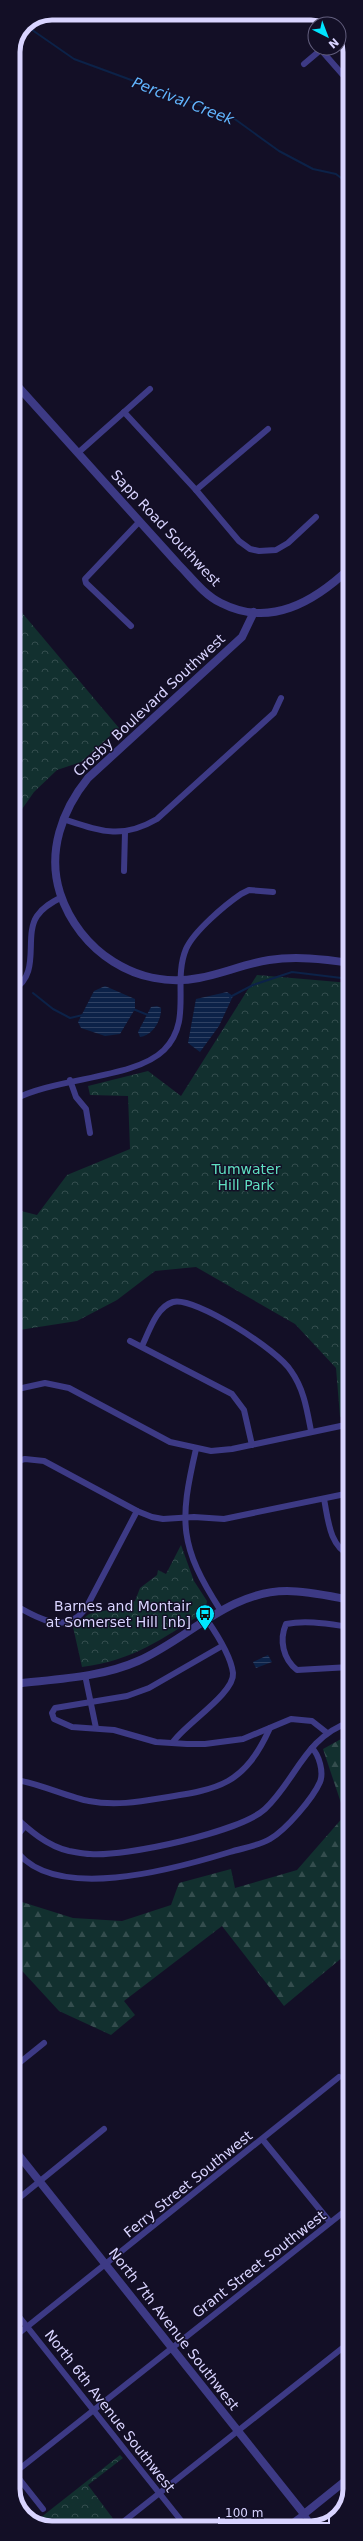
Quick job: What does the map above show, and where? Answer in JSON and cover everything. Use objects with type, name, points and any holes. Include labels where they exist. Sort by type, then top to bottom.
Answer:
[{"type":"street","points":[[304,64],[314,56]]},
{"type":"street","points":[[328,56],[343,74]]},
{"type":"street","name":"Sapp Road Southwest","points":[[20,389],[203,590],[220,603],[254,612],[274,612],[296,607],[316,596],[343,574]]},
{"type":"street","points":[[79,452],[150,389]]},
{"type":"street","points":[[124,412],[196,490],[239,541],[250,549],[272,551],[283,546],[316,517]]},
{"type":"street","points":[[196,490],[268,429]]},
{"type":"street","points":[[131,626],[86,582],[85,579],[140,521]]},
{"type":"street","name":"Crosby Boulevard Southwest","points":[[254,612],[242,637],[88,778],[75,794],[63,819],[55,857],[62,897],[72,919],[90,943],[117,966],[145,978],[181,980],[198,979],[270,960],[311,958],[343,962]]},
{"type":"street","points":[[63,819],[99,831],[125,832],[156,819],[274,713],[281,698]]},
{"type":"street","points":[[124,871],[125,832]]},
{"type":"street","points":[[20,1097],[41,1088],[70,1080],[140,1065],[161,1053],[172,1041],[179,1026],[182,1013],[181,980],[186,949],[203,927],[241,894],[249,890],[273,892]]},
{"type":"street","points":[[20,984],[24,981],[29,969],[35,920],[47,905],[62,897]]},
{"type":"street","points":[[70,1080],[76,1097],[86,1109],[90,1132]]},
{"type":"street","points":[[142,1346],[165,1306],[173,1302],[192,1304],[261,1341],[284,1361],[301,1389],[311,1431]]},
{"type":"street","points":[[130,1341],[232,1394],[244,1410],[252,1445]]},
{"type":"street","points":[[20,1388],[44,1383],[69,1388],[170,1442],[196,1448],[221,1450],[252,1445],[343,1425]]},
{"type":"street","points":[[196,1448],[187,1487],[184,1518],[187,1541],[196,1567],[222,1611]]},
{"type":"street","points":[[20,1460],[25,1459],[44,1461],[152,1518],[224,1519],[343,1495]]},
{"type":"street","points":[[324,1499],[333,1538],[343,1551]]},
{"type":"street","points":[[20,1608],[50,1623],[64,1623],[77,1618],[86,1608],[137,1511]]},
{"type":"street","points":[[20,1683],[85,1675],[111,1670],[139,1661],[222,1611],[252,1597],[286,1591],[343,1599]]},
{"type":"street","points":[[173,1742],[180,1732],[231,1685],[233,1673],[222,1646],[208,1620]]},
{"type":"street","points":[[343,1626],[315,1622],[294,1622],[286,1624],[283,1631],[284,1653],[288,1662],[297,1670],[343,1667]]},
{"type":"street","points":[[222,1646],[149,1688],[127,1696],[89,1701],[55,1708],[52,1713],[54,1720],[72,1727],[96,1728],[156,1742],[205,1744],[229,1742],[291,1719],[304,1719],[312,1721],[326,1732]]},
{"type":"street","points":[[85,1675],[89,1701],[96,1728]]},
{"type":"street","points":[[20,1821],[53,1844],[67,1850],[90,1854],[110,1854],[224,1831],[250,1820],[265,1809],[326,1732],[343,1725]]},
{"type":"street","points":[[20,1782],[90,1802],[118,1804],[210,1791],[242,1771],[260,1750],[270,1728]]},
{"type":"street","points":[[20,1855],[42,1868],[80,1880],[113,1878],[211,1859],[271,1838],[295,1817],[320,1782],[321,1773],[318,1758],[312,1748]]},
{"type":"street","points":[[20,1832],[25,1826]]},
{"type":"street","points":[[20,2062],[44,2043]]},
{"type":"street","name":"Ferry Street Southwest","points":[[20,2333],[263,2140],[339,2077]]},
{"type":"street","points":[[20,2198],[104,2129]]},
{"type":"street","points":[[263,2140],[330,2222]]},
{"type":"street","name":"North 7th Avenue Southwest","points":[[20,2157],[107,2264],[309,2521]]},
{"type":"street","name":"Grant Street Southwest","points":[[20,2467],[343,2212]]},
{"type":"street","name":"North 6th Avenue Southwest","points":[[20,2317],[181,2521]]},
{"type":"street","points":[[124,2521],[343,2348]]},
{"type":"street","points":[[20,2480],[43,2509]]},
{"type":"street","points":[[294,2521],[343,2482]]},
{"type":"green space","points":[[20,610],[119,728],[81,762],[57,770],[34,792],[20,812]]},
{"type":"green space","name":"Tumwater Hill Park","points":[[257,975],[343,982],[343,1416],[340,1417],[336,1368],[295,1324],[196,1267],[155,1271],[117,1300],[77,1321],[20,1330],[20,1211],[37,1215],[67,1175],[130,1149],[128,1096],[90,1095],[88,1086],[148,1071],[181,1096]]},
{"type":"green space","points":[[181,1545],[194,1581],[207,1601],[205,1612],[133,1654],[101,1664],[82,1667],[73,1627],[89,1614],[117,1608],[135,1601],[140,1588],[157,1575],[158,1570],[166,1574]]},
{"type":"green space","points":[[343,1738],[343,1809],[323,1749]]},
{"type":"green space","points":[[343,1817],[343,1957],[284,2006],[222,1926],[124,2001],[135,2015],[111,2035],[59,2011],[20,1969],[20,1903],[22,1902],[73,1918],[122,1921],[171,1905],[179,1883],[231,1869],[235,1888],[297,1870]]},
{"type":"green space","points":[[120,2455],[123,2458],[88,2485],[115,2521],[64,2521],[58,2519],[40,2518]]},
{"type":"water","points":[[105,986],[135,999],[135,1009],[120,1034],[105,1036],[81,1028],[78,1022],[94,991]]},
{"type":"water","points":[[227,992],[233,996],[219,1026],[200,1052],[188,1043],[196,999]]},
{"type":"water","points":[[157,1006],[161,1008],[158,1022],[152,1031],[140,1037],[138,1032],[151,1007]]},
{"type":"water","points":[[268,1655],[272,1662],[256,1668],[253,1662]]},
{"type":"waterway","name":"Percival Creek","points":[[30,28],[74,59],[232,117],[279,151],[313,169],[336,174],[343,179]]},
{"type":"waterway","points":[[230,997],[253,985],[292,972],[343,978]]},
{"type":"waterway","points":[[33,993],[53,1009],[70,1018],[83,1015]]},
{"type":"waterway","points":[[133,1009],[148,1015]]},
{"type":"place","name":"Barnes and Montair at Somerset Hill [nb]","points":[[205,1631]]}]
